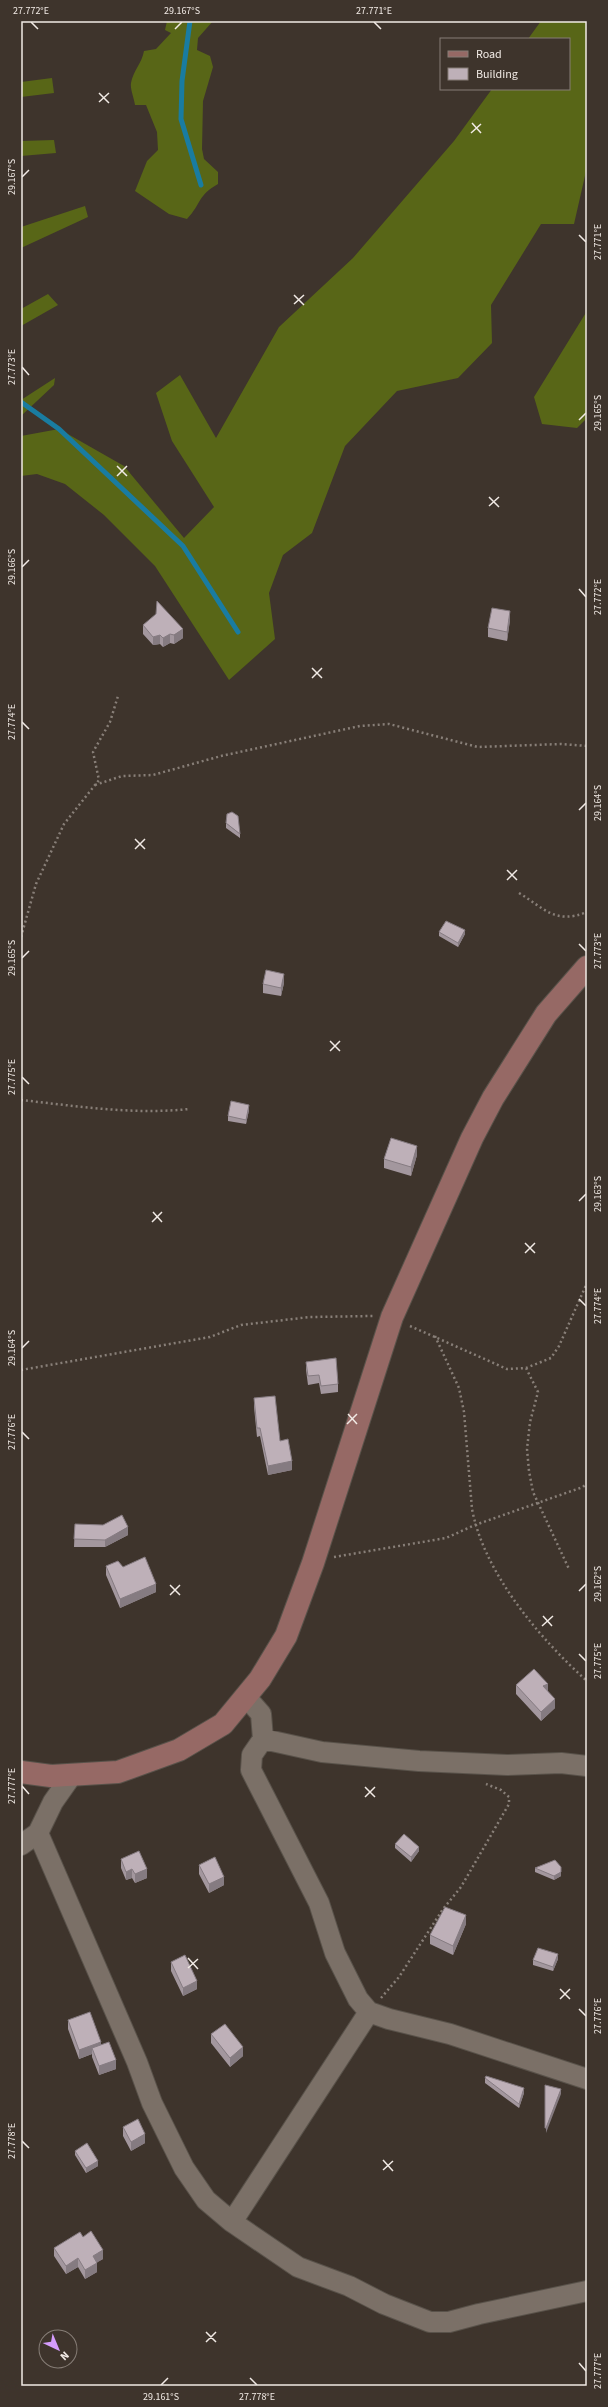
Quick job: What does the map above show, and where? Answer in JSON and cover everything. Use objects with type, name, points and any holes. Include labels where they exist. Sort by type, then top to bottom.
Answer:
[{"type":"main road","points":[[21,1772],[50,1776],[118,1772],[179,1750],[223,1724],[247,1698],[286,1636],[313,1563],[392,1317],[472,1138],[493,1098],[546,1014],[587,967]]},
{"type":"street","points":[[247,1698],[261,1714],[264,1739],[252,1755],[251,1770],[319,1903],[335,1953],[358,1999],[369,2012],[389,2019],[450,2034],[587,2080]]},
{"type":"street","points":[[264,1739],[322,1752],[419,1761],[507,1765],[561,1762],[587,1766]]},
{"type":"street","points":[[21,1845],[38,1833],[53,1802],[72,1775]]},
{"type":"street","points":[[38,1833],[137,2062],[152,2103],[184,2168],[206,2200],[232,2222],[298,2267],[349,2286],[384,2304],[430,2322],[449,2322],[479,2314],[587,2291]]},
{"type":"street","points":[[232,2222],[369,2012]]},
{"type":"path","points":[[21,937],[36,884],[64,824],[99,780],[93,752],[110,722],[118,696]]},
{"type":"path","points":[[95,785],[122,776],[153,775],[273,744],[304,740],[360,726],[389,724],[478,748],[561,744],[587,746]]},
{"type":"path","points":[[519,893],[548,914],[573,918],[587,912]]},
{"type":"path","points":[[21,1100],[92,1108],[168,1111],[189,1109]]},
{"type":"path","points":[[21,1370],[210,1337],[241,1325],[316,1316],[392,1317],[507,1369],[526,1368],[551,1358],[559,1346],[587,1283]]},
{"type":"path","points":[[435,1336],[459,1388],[464,1412],[475,1525],[487,1558],[533,1625],[587,1681]]},
{"type":"path","points":[[526,1368],[538,1392],[530,1422],[526,1449],[533,1492],[540,1502],[569,1569]]},
{"type":"path","points":[[313,1563],[352,1553],[446,1538],[475,1525],[583,1487],[587,1483]]},
{"type":"path","points":[[369,2012],[399,1977],[443,1910],[461,1887],[509,1804],[509,1797],[505,1793],[484,1783]]},
{"type":"green space","points":[[167,21],[213,21],[198,38],[197,50],[210,56],[213,67],[203,101],[202,149],[204,159],[218,172],[218,184],[206,192],[187,219],[169,214],[135,191],[147,161],[158,150],[157,132],[146,105],[135,105],[131,83],[144,51],[156,49],[171,33],[165,30]]},
{"type":"green space","points":[[541,21],[587,21],[587,167],[574,224],[541,224],[491,305],[492,343],[458,378],[397,391],[345,446],[312,533],[283,555],[269,593],[275,639],[229,680],[155,566],[104,515],[65,484],[37,474],[21,476],[21,436],[59,429],[124,466],[184,538],[214,507],[172,441],[156,393],[180,375],[216,438],[279,327],[353,258],[454,141],[491,90],[570,90],[570,38],[529,38]]},
{"type":"green space","points":[[52,78],[54,93],[21,97],[21,82]]},
{"type":"green space","points":[[54,140],[56,153],[21,156],[21,141]]},
{"type":"green space","points":[[85,206],[88,217],[21,248],[21,227]]},
{"type":"green space","points":[[48,294],[58,305],[21,326],[21,309]]},
{"type":"green space","points":[[587,311],[587,418],[577,428],[542,424],[534,397]]},
{"type":"green space","points":[[55,378],[54,385],[21,416],[21,400]]},
{"type":"building","points":[[157,601],[183,629],[174,635],[170,634],[163,638],[160,635],[153,637],[143,625],[156,614]]},
{"type":"building","points":[[492,608],[510,611],[507,632],[488,628]]},
{"type":"building","points":[[232,812],[238,816],[240,834],[226,823],[227,814]]},
{"type":"building","points":[[446,921],[465,930],[458,943],[439,932]]},
{"type":"building","points":[[266,970],[284,974],[281,988],[263,984]]},
{"type":"building","points":[[231,1101],[249,1105],[246,1120],[228,1116]]},
{"type":"building","points":[[391,1138],[417,1146],[411,1167],[384,1159]]},
{"type":"building","points":[[336,1358],[338,1384],[321,1386],[319,1375],[308,1376],[306,1362]]},
{"type":"building","points":[[275,1396],[280,1441],[288,1439],[292,1461],[268,1466],[260,1428],[257,1428],[254,1398]]},
{"type":"building","points":[[122,1515],[128,1527],[105,1540],[74,1539],[75,1524],[103,1525]]},
{"type":"building","points":[[145,1557],[156,1584],[120,1599],[106,1566],[118,1561],[123,1567]]},
{"type":"building","points":[[534,1669],[548,1684],[543,1686],[555,1699],[541,1712],[516,1685]]},
{"type":"building","points":[[404,1834],[419,1847],[411,1857],[395,1844]]},
{"type":"building","points":[[139,1851],[147,1869],[135,1874],[132,1869],[126,1872],[121,1859]]},
{"type":"building","points":[[215,1857],[224,1877],[209,1884],[199,1865]]},
{"type":"building","points":[[555,1860],[561,1867],[561,1872],[554,1876],[535,1868]]},
{"type":"building","points":[[445,1907],[466,1915],[453,1946],[430,1935]]},
{"type":"building","points":[[538,1948],[558,1954],[553,1967],[533,1960]]},
{"type":"building","points":[[185,1955],[197,1981],[183,1988],[171,1962]]},
{"type":"building","points":[[90,2012],[101,2042],[79,2050],[68,2020]]},
{"type":"building","points":[[225,2024],[243,2047],[230,2058],[211,2034]]},
{"type":"building","points":[[109,2042],[116,2060],[99,2066],[92,2048]]},
{"type":"building","points":[[486,2076],[524,2088],[519,2104],[485,2078]]},
{"type":"building","points":[[545,2085],[561,2089],[546,2128],[545,2128]]},
{"type":"building","points":[[138,2119],[145,2134],[131,2142],[123,2127]]},
{"type":"building","points":[[87,2143],[98,2161],[86,2168],[75,2151]]},
{"type":"building","points":[[91,2231],[103,2250],[93,2256],[97,2263],[85,2270],[78,2258],[66,2266],[54,2248],[80,2232],[83,2237]]},
{"type":"waterway","points":[[190,21],[182,81],[181,119],[201,185]]},
{"type":"waterway","points":[[21,402],[59,429],[183,546],[238,632]]}]
